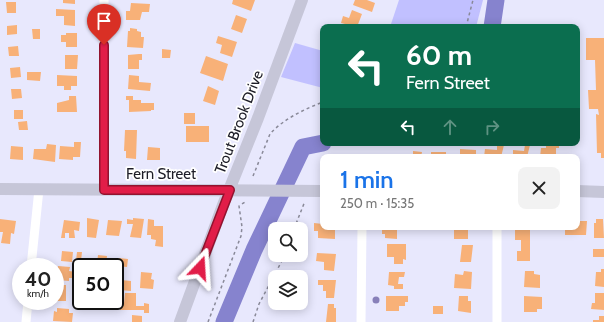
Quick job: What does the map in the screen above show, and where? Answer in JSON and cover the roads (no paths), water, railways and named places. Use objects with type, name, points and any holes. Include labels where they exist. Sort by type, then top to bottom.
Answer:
[{"type":"street","points":[[104,0],[104,190]]},
{"type":"street","name":"Trout Brook Drive","points":[[180,322],[302,0]]},
{"type":"street","name":"Fern Street","points":[[0,189],[320,191]]},
{"type":"street","points":[[32,258],[39,190]]},
{"type":"street","points":[[580,191],[604,192]]},
{"type":"street","points":[[361,322],[362,230]]},
{"type":"street","points":[[497,230],[497,322]]},
{"type":"street","points":[[26,322],[27,310]]},
{"type":"waterway","points":[[492,24],[496,0]]},
{"type":"waterway","points":[[224,322],[254,250],[303,147],[320,144]]}]
